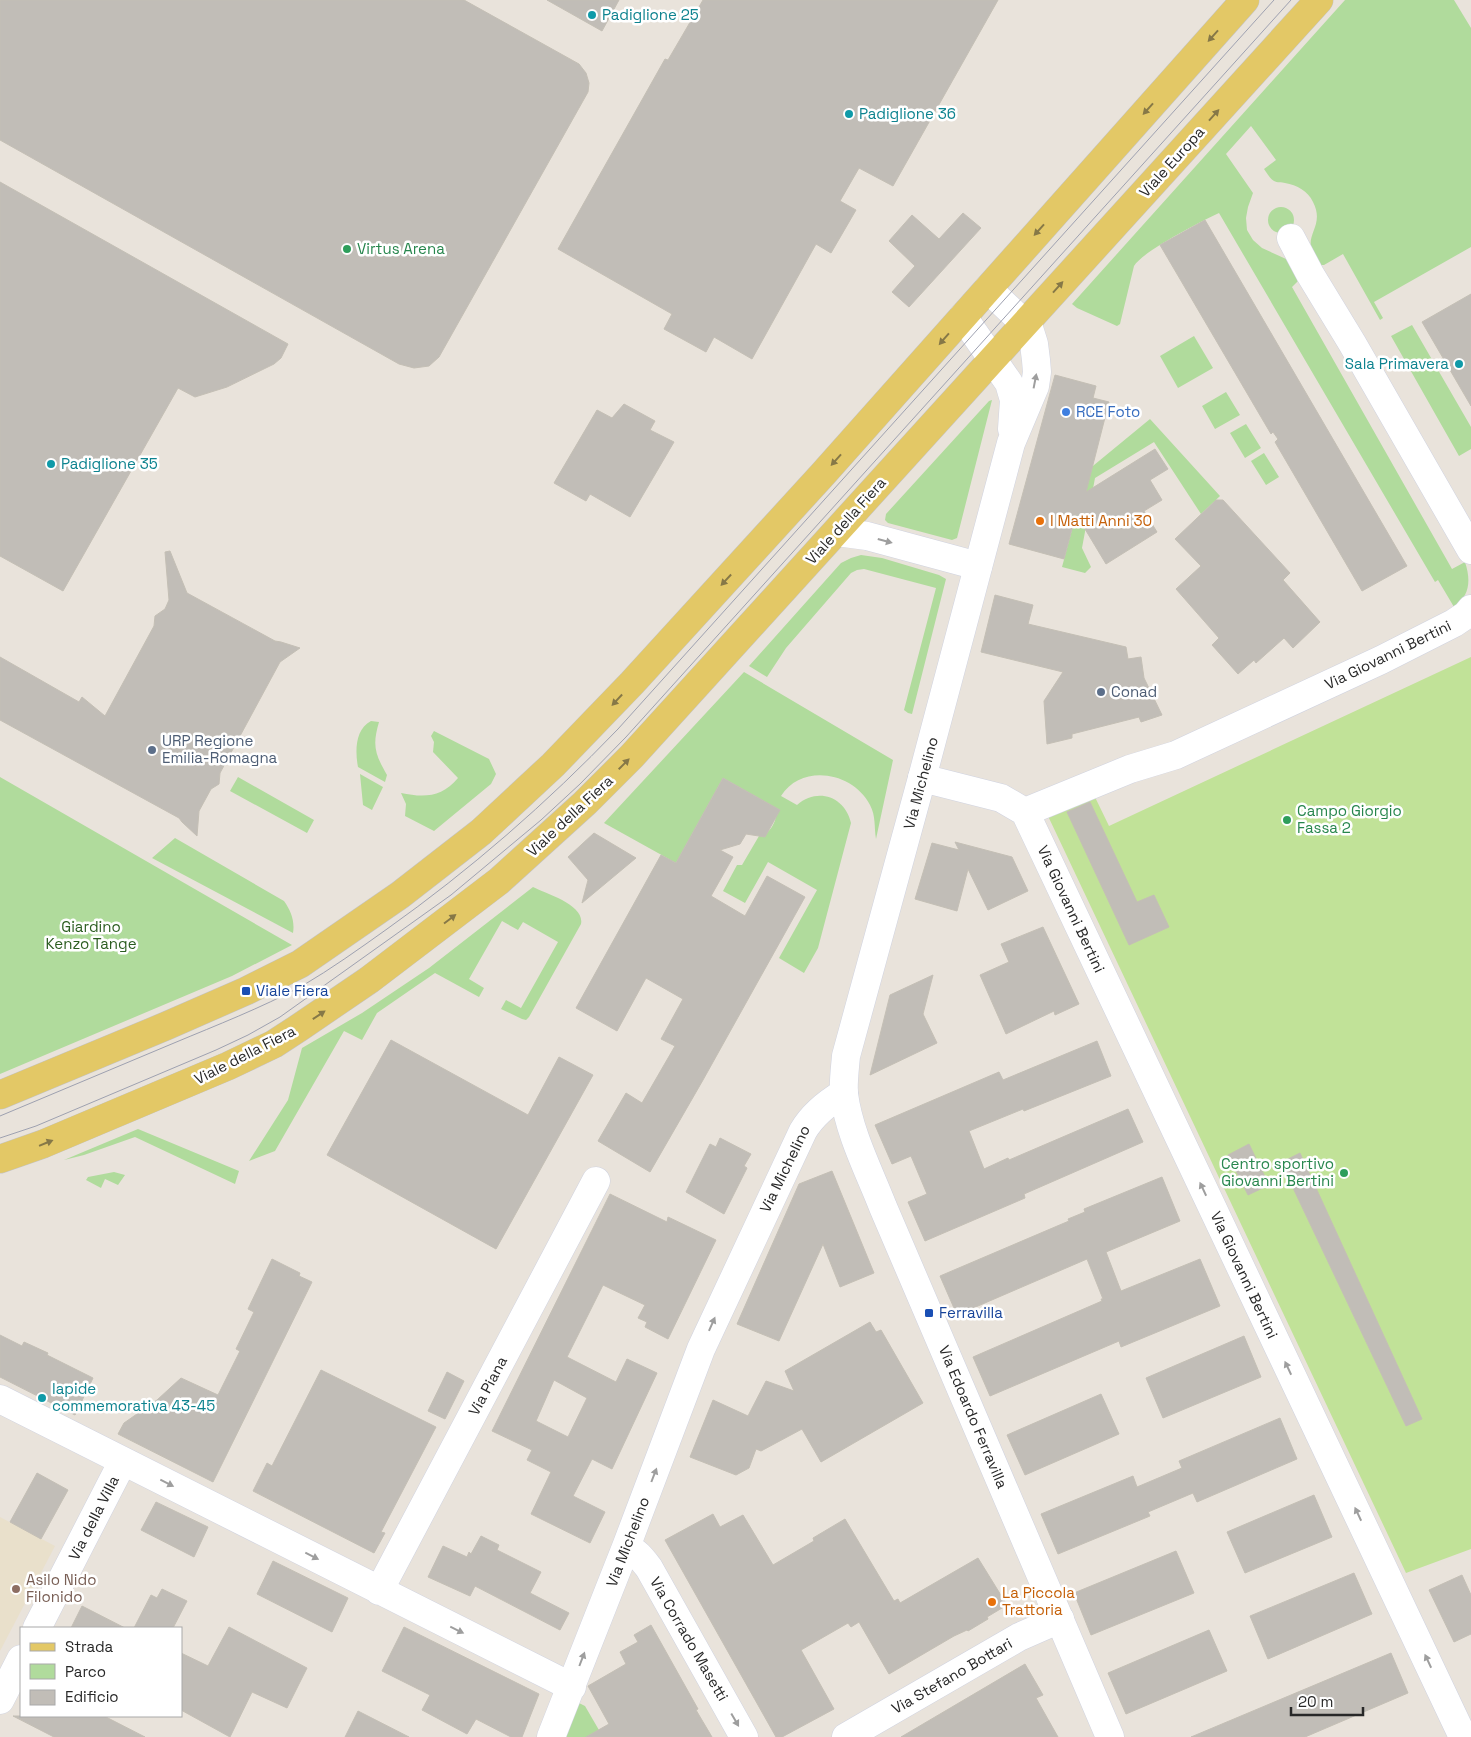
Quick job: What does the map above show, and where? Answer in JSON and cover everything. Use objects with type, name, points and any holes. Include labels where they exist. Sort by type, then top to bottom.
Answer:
[{"type":"main road","points":[[0,1095],[166,1026],[300,964],[400,895],[467,843],[553,765],[607,710],[823,474],[1245,0]]},
{"type":"main road","name":"Viale Europa","points":[[1026,324],[1319,0]]},
{"type":"main road","name":"Viale della Fiera","points":[[0,1159],[43,1144],[202,1078],[258,1052],[300,1027],[398,959],[499,881],[586,803],[632,756],[1026,324]]},
{"type":"street","points":[[1291,238],[1310,274],[1352,343],[1471,550]]},
{"type":"street","name":"Via Michelino","points":[[551,1737],[572,1687],[701,1349],[802,1131],[815,1114],[844,1093],[846,1056],[1011,443],[1032,394],[1036,378],[1032,334],[1026,324],[988,289]]},
{"type":"street","name":"Via Michelino","points":[[963,317],[1009,383],[1014,400],[1011,443]]},
{"type":"street","points":[[837,532],[867,536],[978,566]]},
{"type":"street","name":"Via Giovanni Bertini","points":[[1463,1720],[1026,812],[1130,769],[1176,755],[1382,660],[1454,623],[1466,616],[1471,609]]},
{"type":"street","points":[[922,778],[1000,798],[1026,812]]},
{"type":"street","name":"Via Edoardo Ferravilla","points":[[844,1093],[859,1146],[883,1206],[1110,1737]]},
{"type":"street","name":"Via Piana","points":[[379,1591],[596,1181]]},
{"type":"street","points":[[0,1399],[572,1687]]},
{"type":"street","name":"Via della Villa","points":[[38,1627],[123,1461]]},
{"type":"street","name":"Via Corrado Masetti","points":[[626,1547],[646,1563],[744,1737]]},
{"type":"street","name":"Via Stefano Bottari","points":[[846,1737],[1019,1637],[1060,1619]]},
{"type":"street","points":[[0,1700],[20,1661]]},
{"type":"shaded area","name":"Asilo Nido Filonido","points":[[0,1517],[55,1546],[0,1651]]},
{"type":"green space","points":[[1345,0],[1454,0],[1471,28],[1471,247],[1374,302],[1383,318],[1380,320],[1343,254],[1321,265],[1311,247],[1317,216],[1313,202],[1302,189],[1289,184],[1275,182],[1270,177],[1264,169],[1276,160],[1251,126],[1226,154],[1253,193],[1246,218],[1247,230],[1253,240],[1262,248],[1286,259],[1298,281],[1292,287],[1452,569],[1465,562],[1468,587],[1463,598],[1454,607],[1438,580],[1435,582],[1219,213],[1173,237],[1139,260],[1134,266],[1120,324],[1117,326],[1072,304]]},
{"type":"green space","points":[[1281,207],[1290,211],[1294,220],[1290,229],[1281,233],[1272,229],[1268,220],[1272,211]]},
{"type":"green space","points":[[1412,325],[1471,427],[1471,449],[1459,456],[1391,336]]},
{"type":"green space","points":[[1194,336],[1213,368],[1178,388],[1160,356]]},
{"type":"green space","points":[[1226,392],[1240,415],[1215,429],[1202,406]]},
{"type":"green space","points":[[992,400],[957,538],[952,540],[888,523],[885,520],[886,514],[989,401]]},
{"type":"green space","points":[[1150,419],[1220,496],[1201,514],[1154,442],[1095,478],[1082,548],[1091,567],[1085,573],[1062,567],[1088,470]]},
{"type":"green space","points":[[1246,424],[1261,448],[1245,458],[1230,433]]},
{"type":"green space","points":[[1264,453],[1279,477],[1266,485],[1251,461]]},
{"type":"green space","points":[[861,555],[882,558],[939,575],[946,579],[912,714],[904,710],[936,588],[864,569],[857,570],[851,573],[786,648],[767,677],[749,666],[841,563]]},
{"type":"green space","name":"Centro sportivo Giovanni Bertini","points":[[1471,657],[1471,1549],[1406,1573],[1048,816],[1094,795],[1109,826]]},
{"type":"green space","points":[[744,672],[893,760],[876,839],[874,817],[870,805],[852,785],[840,779],[814,776],[801,779],[790,786],[781,796],[797,805],[813,797],[822,796],[830,798],[837,801],[843,807],[851,823],[818,948],[804,973],[779,958],[817,890],[768,862],[745,903],[723,891],[737,865],[742,865],[759,836],[768,832],[773,825],[776,818],[774,807],[723,778],[676,863],[604,823]]},
{"type":"green space","points":[[371,721],[379,722],[375,744],[377,755],[387,775],[385,782],[358,767],[357,741],[362,729]]},
{"type":"green space","points":[[434,731],[489,759],[496,774],[491,784],[434,831],[405,816],[406,804],[401,793],[433,794],[446,789],[458,778],[433,752],[434,742],[431,736]]},
{"type":"green space","points":[[360,774],[383,787],[372,810],[363,805]]},
{"type":"green space","name":"Giardino Kenzo Tange","points":[[0,777],[292,945],[232,976],[0,1074]]},
{"type":"green space","points":[[238,777],[314,820],[307,833],[230,791]]},
{"type":"green space","points":[[175,838],[284,901],[292,916],[293,933],[152,858]]},
{"type":"green space","points":[[533,887],[571,906],[581,917],[581,924],[526,1020],[501,1009],[506,1000],[521,1008],[558,942],[523,922],[518,930],[502,921],[469,979],[484,988],[479,997],[435,973],[377,1013],[362,1040],[344,1031],[275,1151],[249,1161],[288,1100],[302,1048],[362,1013],[429,968]]},
{"type":"green space","points":[[138,1129],[239,1171],[235,1184],[135,1137],[64,1160]]},
{"type":"green space","points":[[114,1172],[125,1175],[118,1185],[105,1179],[101,1188],[86,1180],[88,1177]]},
{"type":"green space","points":[[579,1703],[585,1706],[603,1737],[566,1737]]},
{"type":"building","name":"Virtus Arena","points":[[0,0],[464,0],[579,64],[586,73],[589,83],[588,92],[439,357],[429,366],[414,368],[399,364],[0,140]]},
{"type":"building","name":"Padiglione 25","points":[[547,0],[619,0],[602,31]]},
{"type":"building","points":[[703,0],[998,0],[893,186],[859,168],[840,201],[856,210],[831,253],[816,244],[752,359],[714,337],[706,352],[664,329],[672,314],[558,249],[665,59],[668,60]]},
{"type":"building","points":[[0,182],[288,344],[281,358],[274,364],[227,387],[195,397],[178,388],[63,591],[0,556]]},
{"type":"building","points":[[963,213],[981,228],[909,307],[892,292],[915,266],[889,241],[912,215],[939,239]]},
{"type":"building","points":[[1205,220],[1407,566],[1362,591],[1275,442],[1278,439],[1273,432],[1271,434],[1160,245]]},
{"type":"building","name":"Sala Primavera","points":[[1471,294],[1471,406],[1422,322]]},
{"type":"building","points":[[1055,375],[1096,386],[1093,398],[1109,402],[1086,492],[1155,449],[1168,469],[1150,480],[1162,500],[1144,511],[1157,532],[1106,564],[1076,514],[1064,559],[1009,544]]},
{"type":"building","points":[[624,404],[655,421],[650,430],[674,442],[630,517],[590,494],[586,501],[554,483],[597,410],[612,418]]},
{"type":"building","points":[[1216,500],[1223,500],[1290,573],[1283,580],[1320,622],[1293,648],[1284,638],[1256,663],[1254,660],[1238,674],[1212,645],[1219,638],[1176,589],[1201,566],[1175,539]]},
{"type":"building","points":[[170,551],[187,593],[275,641],[300,648],[280,662],[220,773],[219,784],[211,789],[199,811],[197,836],[179,818],[0,720],[0,657],[79,702],[82,697],[105,716],[154,626],[155,616],[165,609],[169,600],[165,552]]},
{"type":"building","name":"Conad","points":[[995,595],[1033,605],[1028,624],[1126,647],[1128,659],[1141,657],[1144,678],[1162,715],[1141,722],[1139,717],[1072,734],[1072,738],[1047,744],[1044,701],[1063,672],[981,652]]},
{"type":"building","points":[[723,778],[780,810],[765,837],[746,834],[740,844],[720,850],[733,857],[711,896],[745,916],[767,876],[805,897],[650,1172],[598,1141],[626,1093],[642,1103],[675,1046],[661,1039],[683,999],[646,978],[617,1031],[576,1008],[661,855],[676,863]]},
{"type":"building","points":[[1090,802],[1137,902],[1154,895],[1169,927],[1129,945],[1067,812]]},
{"type":"building","points":[[594,833],[636,858],[582,903],[588,880],[568,857]]},
{"type":"building","points":[[955,842],[1012,857],[1028,891],[988,910],[968,869],[957,911],[915,899],[932,843],[959,850]]},
{"type":"building","points":[[1043,927],[1079,1004],[1055,1015],[1054,1011],[1006,1034],[980,975],[1009,962],[1001,944]]},
{"type":"building","points":[[933,975],[923,1014],[937,1043],[870,1075],[890,995]]},
{"type":"building","points":[[391,1040],[528,1115],[559,1057],[593,1075],[496,1249],[327,1155]]},
{"type":"building","points":[[1097,1041],[1111,1076],[969,1131],[984,1169],[1128,1109],[1143,1142],[1024,1194],[1025,1198],[925,1241],[908,1202],[927,1194],[911,1156],[892,1164],[875,1125],[999,1072],[1003,1080]]},
{"type":"building","points":[[720,1138],[751,1154],[744,1166],[747,1168],[724,1214],[686,1192],[710,1144],[716,1147]]},
{"type":"building","points":[[1249,1144],[1269,1185],[1248,1195],[1228,1155]]},
{"type":"building","points":[[1300,1153],[1422,1419],[1406,1426],[1284,1169],[1284,1161]]},
{"type":"building","points":[[832,1171],[874,1273],[840,1287],[823,1244],[779,1341],[737,1324],[799,1184]]},
{"type":"building","points":[[1162,1177],[1180,1221],[1106,1252],[1121,1291],[1200,1259],[1220,1306],[1121,1347],[1119,1341],[990,1396],[973,1357],[1102,1301],[1101,1299],[1103,1299],[1087,1259],[957,1315],[940,1276],[1069,1221],[1068,1219],[1085,1212],[1084,1209]]},
{"type":"building","points":[[610,1194],[667,1222],[668,1217],[716,1240],[668,1339],[645,1327],[647,1322],[638,1318],[645,1305],[603,1285],[567,1357],[616,1382],[627,1359],[657,1373],[612,1469],[592,1459],[573,1496],[605,1512],[590,1543],[531,1514],[551,1472],[527,1460],[532,1450],[492,1431]],"holes":[[[554,1380],[587,1398],[568,1437],[536,1421]]]},
{"type":"building","points":[[272,1259],[300,1273],[299,1276],[312,1282],[213,1482],[118,1434],[124,1423],[157,1400],[181,1378],[218,1395],[240,1351],[236,1349],[254,1312],[248,1309]]},
{"type":"building","points":[[870,1322],[876,1332],[881,1330],[923,1403],[821,1462],[802,1429],[761,1451],[756,1449],[749,1468],[736,1475],[690,1457],[713,1400],[748,1416],[766,1381],[794,1391],[785,1371]]},
{"type":"building","points":[[0,1335],[22,1346],[24,1342],[48,1353],[47,1355],[93,1378],[75,1415],[0,1377]]},
{"type":"building","points":[[1244,1336],[1261,1377],[1163,1418],[1146,1378]]},
{"type":"building","points":[[321,1370],[436,1427],[381,1532],[385,1533],[374,1553],[253,1491],[267,1463],[272,1466]]},
{"type":"building","points":[[447,1372],[464,1381],[445,1419],[428,1411]]},
{"type":"building","points":[[1101,1394],[1119,1434],[1025,1475],[1007,1435]]},
{"type":"building","points":[[1280,1418],[1297,1459],[1197,1502],[1193,1493],[1148,1512],[1150,1516],[1058,1554],[1041,1514],[1133,1476],[1137,1487],[1182,1468],[1179,1461]]},
{"type":"building","points":[[37,1473],[68,1490],[41,1539],[10,1522]]},
{"type":"building","points":[[1314,1495],[1332,1537],[1245,1573],[1227,1532]]},
{"type":"building","points":[[156,1502],[208,1527],[194,1557],[141,1530]]},
{"type":"building","points":[[713,1514],[720,1527],[743,1515],[773,1565],[814,1541],[813,1538],[845,1519],[894,1601],[898,1599],[900,1603],[978,1558],[1007,1605],[968,1631],[954,1636],[889,1674],[859,1622],[851,1627],[848,1623],[801,1650],[834,1709],[782,1737],[776,1737],[665,1540]]},
{"type":"building","points":[[481,1536],[499,1545],[497,1550],[541,1572],[530,1593],[569,1613],[560,1630],[475,1586],[470,1596],[428,1577],[443,1546],[467,1557],[469,1552],[471,1554]]},
{"type":"building","points":[[1176,1551],[1194,1593],[1091,1635],[1074,1593]]},
{"type":"building","points":[[273,1561],[348,1598],[332,1632],[257,1594]]},
{"type":"building","points":[[1354,1573],[1372,1614],[1268,1659],[1250,1616]]},
{"type":"building","points":[[1462,1575],[1471,1595],[1471,1634],[1454,1642],[1429,1590]]},
{"type":"building","points":[[162,1589],[187,1601],[174,1627],[135,1627],[151,1595],[157,1598]]},
{"type":"building","points":[[82,1606],[123,1627],[72,1627]]},
{"type":"building","points":[[651,1625],[712,1737],[586,1737],[609,1724],[588,1686],[626,1664],[620,1652],[638,1642],[634,1635]]},
{"type":"building","points":[[229,1627],[307,1668],[287,1708],[252,1692],[230,1737],[182,1711],[182,1653],[208,1666]]},
{"type":"building","points":[[404,1627],[539,1694],[522,1737],[511,1737],[476,1719],[467,1734],[422,1710],[430,1695],[382,1671]]},
{"type":"building","points":[[1209,1630],[1227,1671],[1126,1714],[1108,1673]]},
{"type":"building","points":[[1391,1653],[1408,1693],[1305,1737],[1191,1737]]},
{"type":"building","points":[[1025,1664],[1043,1695],[1036,1698],[1058,1737],[901,1737]]},
{"type":"building","points":[[358,1711],[409,1737],[345,1737]]},
{"type":"building","points":[[13,1716],[106,1717],[145,1737],[54,1737]]},
{"type":"tram line","points":[[0,1116],[239,1016],[302,986],[345,959],[418,907],[507,835],[564,783],[618,729],[1274,0]]},
{"type":"tram line","points":[[0,1138],[36,1126],[216,1050],[280,1017],[451,895],[541,820],[626,737],[1291,0]]},
{"type":"place","name":"Padiglione 25","points":[[592,15]]},
{"type":"place","name":"Padiglione 36","points":[[849,114]]},
{"type":"place","name":"Virtus Arena","points":[[347,249]]},
{"type":"place","name":"Sala Primavera","points":[[1459,364]]},
{"type":"place","name":"RCE Foto","points":[[1066,412]]},
{"type":"place","name":"Padiglione 35","points":[[51,464]]},
{"type":"place","name":"I Matti Anni 30","points":[[1040,521]]},
{"type":"place","name":"Conad","points":[[1101,692]]},
{"type":"place","name":"URP Regione Emilia-Romagna","points":[[152,750]]},
{"type":"place","name":"Campo Giorgio Fassa 2","points":[[1287,820]]},
{"type":"place","name":"Viale Fiera","points":[[246,991]]},
{"type":"place","name":"Centro sportivo Giovanni Bertini","points":[[1344,1173]]},
{"type":"place","name":"Ferravilla","points":[[929,1313]]},
{"type":"place","name":"lapide commemorativa 43-45","points":[[42,1398]]},
{"type":"place","name":"Asilo Nido Filonido","points":[[16,1589]]},
{"type":"place","name":"La Piccola Trattoria","points":[[992,1602]]}]
